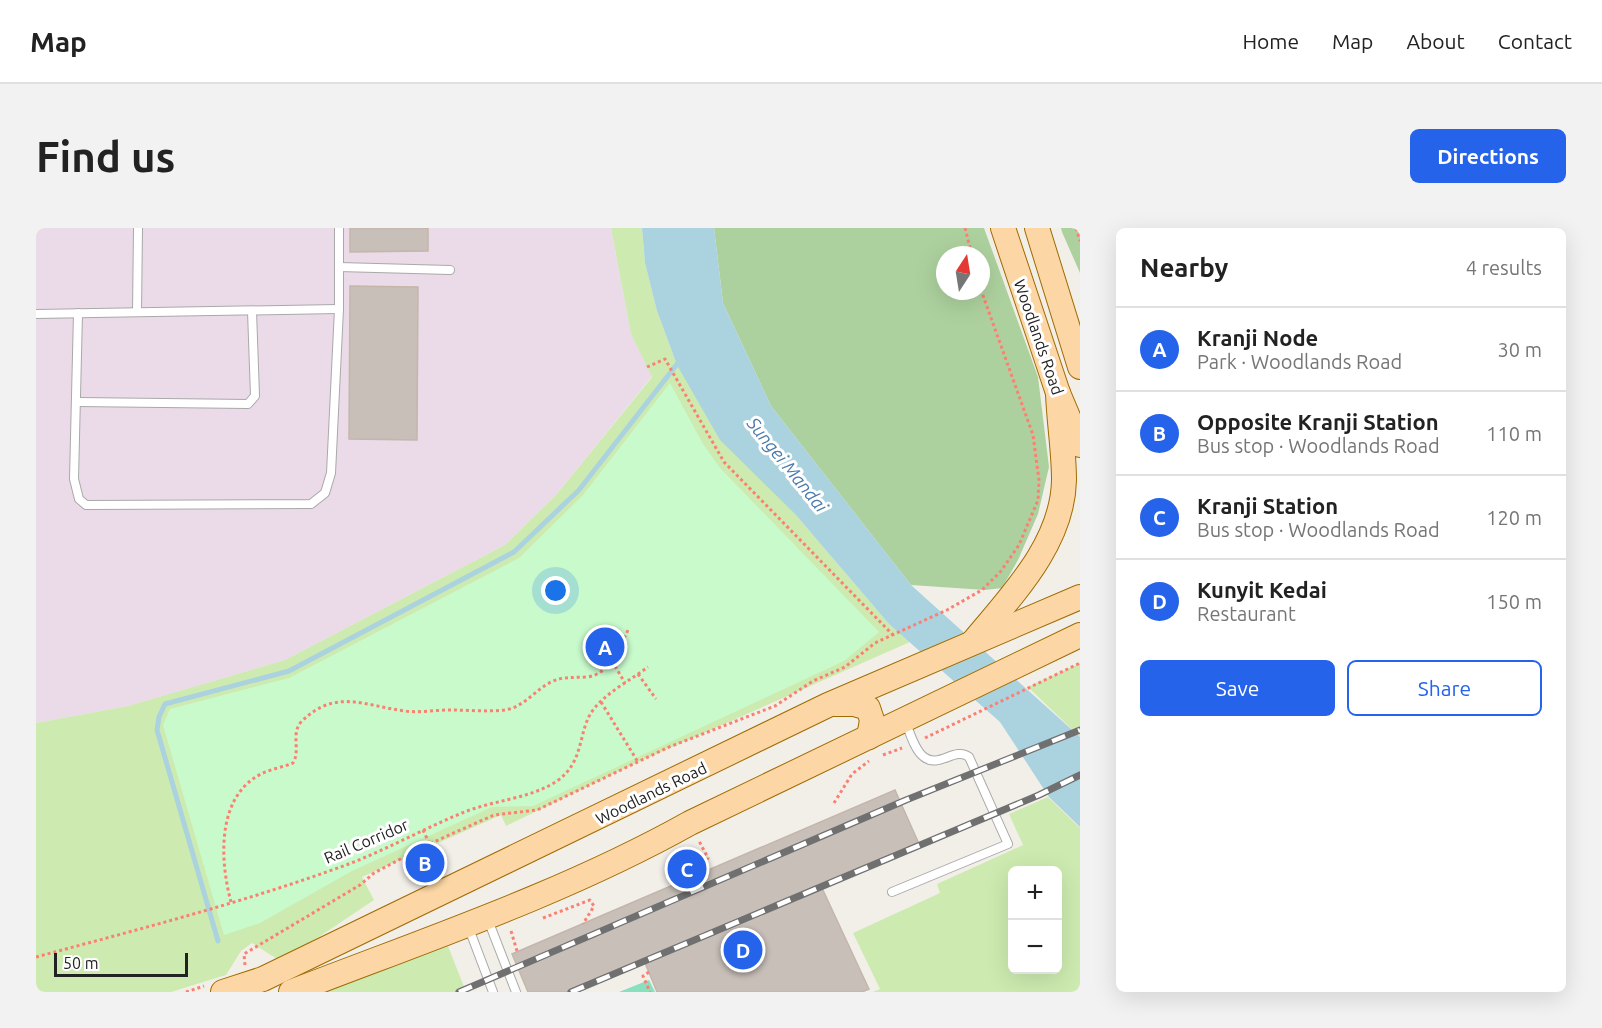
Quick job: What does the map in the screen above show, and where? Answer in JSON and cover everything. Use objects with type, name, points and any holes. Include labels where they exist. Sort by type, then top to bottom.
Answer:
[{"type":"main road","name":"Woodlands Road","points":[[1003,228],[1058,393],[1080,445]]},
{"type":"main road","name":"Woodlands Road","points":[[1037,228],[1080,367]]},
{"type":"main road","points":[[970,645],[1023,580],[1052,532],[1064,482],[1058,393]]},
{"type":"main road","name":"Woodlands Road","points":[[234,988],[263,979],[828,705],[1080,597]]},
{"type":"main road","points":[[291,992],[477,920],[655,843],[690,823],[1080,635]]},
{"type":"main road","points":[[828,705],[854,704],[868,708],[872,720],[869,736]]},
{"type":"lane","points":[[137,312],[138,228]]},
{"type":"lane","points":[[78,313],[78,402],[74,479],[79,499],[86,506],[310,504],[325,493],[331,473],[339,309],[339,228]]},
{"type":"lane","points":[[339,267],[450,270]]},
{"type":"lane","points":[[36,314],[339,309]]},
{"type":"lane","points":[[78,402],[248,404],[255,396],[252,311]]},
{"type":"lane","points":[[892,892],[1008,844],[969,757],[957,753],[931,760],[923,757],[904,719]]},
{"type":"lane","points":[[477,920],[493,992]]},
{"type":"lane","points":[[477,920],[516,992]]},
{"type":"path","points":[[965,228],[970,246]]},
{"type":"path","points":[[1076,228],[1080,241]]},
{"type":"path","points":[[234,988],[244,954],[360,885],[374,873],[429,844],[494,815],[537,810],[638,762],[775,706],[813,681],[845,667],[875,643],[947,610],[982,590],[1001,571],[1019,545],[1038,500],[1039,480],[1032,435],[985,300]]},
{"type":"path","points":[[647,367],[665,359],[724,462],[893,635]]},
{"type":"path","points":[[231,902],[224,873],[223,843],[232,808],[244,789],[261,774],[293,763],[298,755],[295,735],[300,723],[314,712],[327,704],[344,701],[407,711],[506,710],[524,703],[551,682],[566,677],[589,677],[601,672],[612,661],[629,628]]},
{"type":"path","points":[[612,661],[626,684]]},
{"type":"path","points":[[834,803],[852,774],[872,759],[915,743],[1080,663]]},
{"type":"path","name":"Rail Corridor","points":[[36,957],[231,902],[349,864],[465,811],[502,799],[533,793],[558,780],[573,763],[582,744],[591,713],[601,702],[648,667]]},
{"type":"path","points":[[638,674],[656,699]]},
{"type":"path","points":[[601,702],[638,762]]},
{"type":"path","points":[[690,823],[708,858],[696,875]]},
{"type":"path","points":[[423,830],[436,858]]},
{"type":"path","points":[[360,885],[368,884]]},
{"type":"path","points":[[541,919],[590,900],[594,906],[583,924]]},
{"type":"path","points":[[515,941],[518,951]]},
{"type":"path","points":[[649,972],[643,975],[650,992]]},
{"type":"shaded area","points":[[36,228],[611,228],[631,334],[652,376],[556,495],[505,545],[285,660],[128,706],[36,723]]},
{"type":"green space","points":[[611,228],[642,228],[645,263],[657,311],[677,365],[795,514],[889,624],[910,642],[638,762],[506,826],[501,815],[362,877],[374,900],[298,951],[277,959],[252,943],[241,951],[226,975],[171,992],[36,992],[36,723],[128,706],[285,660],[505,545],[556,495],[652,377],[631,334]]},
{"type":"green space","points":[[714,228],[984,228],[1038,377],[1049,467],[1038,514],[1018,560],[1002,588],[985,590],[911,585],[771,406],[723,303]]},
{"type":"green space","points":[[1061,228],[1080,228],[1080,273],[1062,232]]},
{"type":"green space","points":[[670,383],[703,444],[720,468],[879,632],[844,661],[533,806],[492,807],[352,871],[260,923],[224,935],[163,725],[170,709],[289,678],[519,558],[583,495]]},
{"type":"green space","points":[[1080,663],[1080,737],[1028,687]]},
{"type":"green space","points":[[1048,797],[1080,828],[1080,992],[873,992],[880,989],[853,933],[940,893],[937,884],[1023,845],[1009,814]]},
{"type":"green space","points":[[448,946],[466,992],[326,992]]},
{"type":"green space","points":[[649,980],[655,992],[619,992]]},
{"type":"water","name":"Sungei Mandai","points":[[642,228],[714,228],[723,303],[771,406],[911,585],[1080,737],[1080,827],[1049,797],[1000,722],[889,624],[795,514],[720,440],[677,365],[657,311],[645,263]]},
{"type":"building","points":[[350,228],[428,228],[428,251],[350,252]]},
{"type":"building","points":[[350,286],[418,287],[417,440],[349,439]]},
{"type":"building","points":[[895,790],[920,846],[577,992],[528,992],[512,954]]},
{"type":"building","points":[[822,888],[869,989],[862,992],[657,992],[645,963]]},
{"type":"waterway","points":[[218,941],[157,730],[159,717],[165,704],[289,671],[514,552],[579,490],[681,359]]},
{"type":"railway","points":[[459,992],[906,800],[1080,730]]},
{"type":"railway","points":[[571,992],[1039,795],[1080,775]]},
{"type":"place","name":"Kranji Node","points":[[605,647]]},
{"type":"place","name":"Opposite Kranji Station","points":[[425,863]]},
{"type":"place","name":"Kranji Station","points":[[687,869]]},
{"type":"place","name":"Kunyit Kedai","points":[[743,950]]}]
